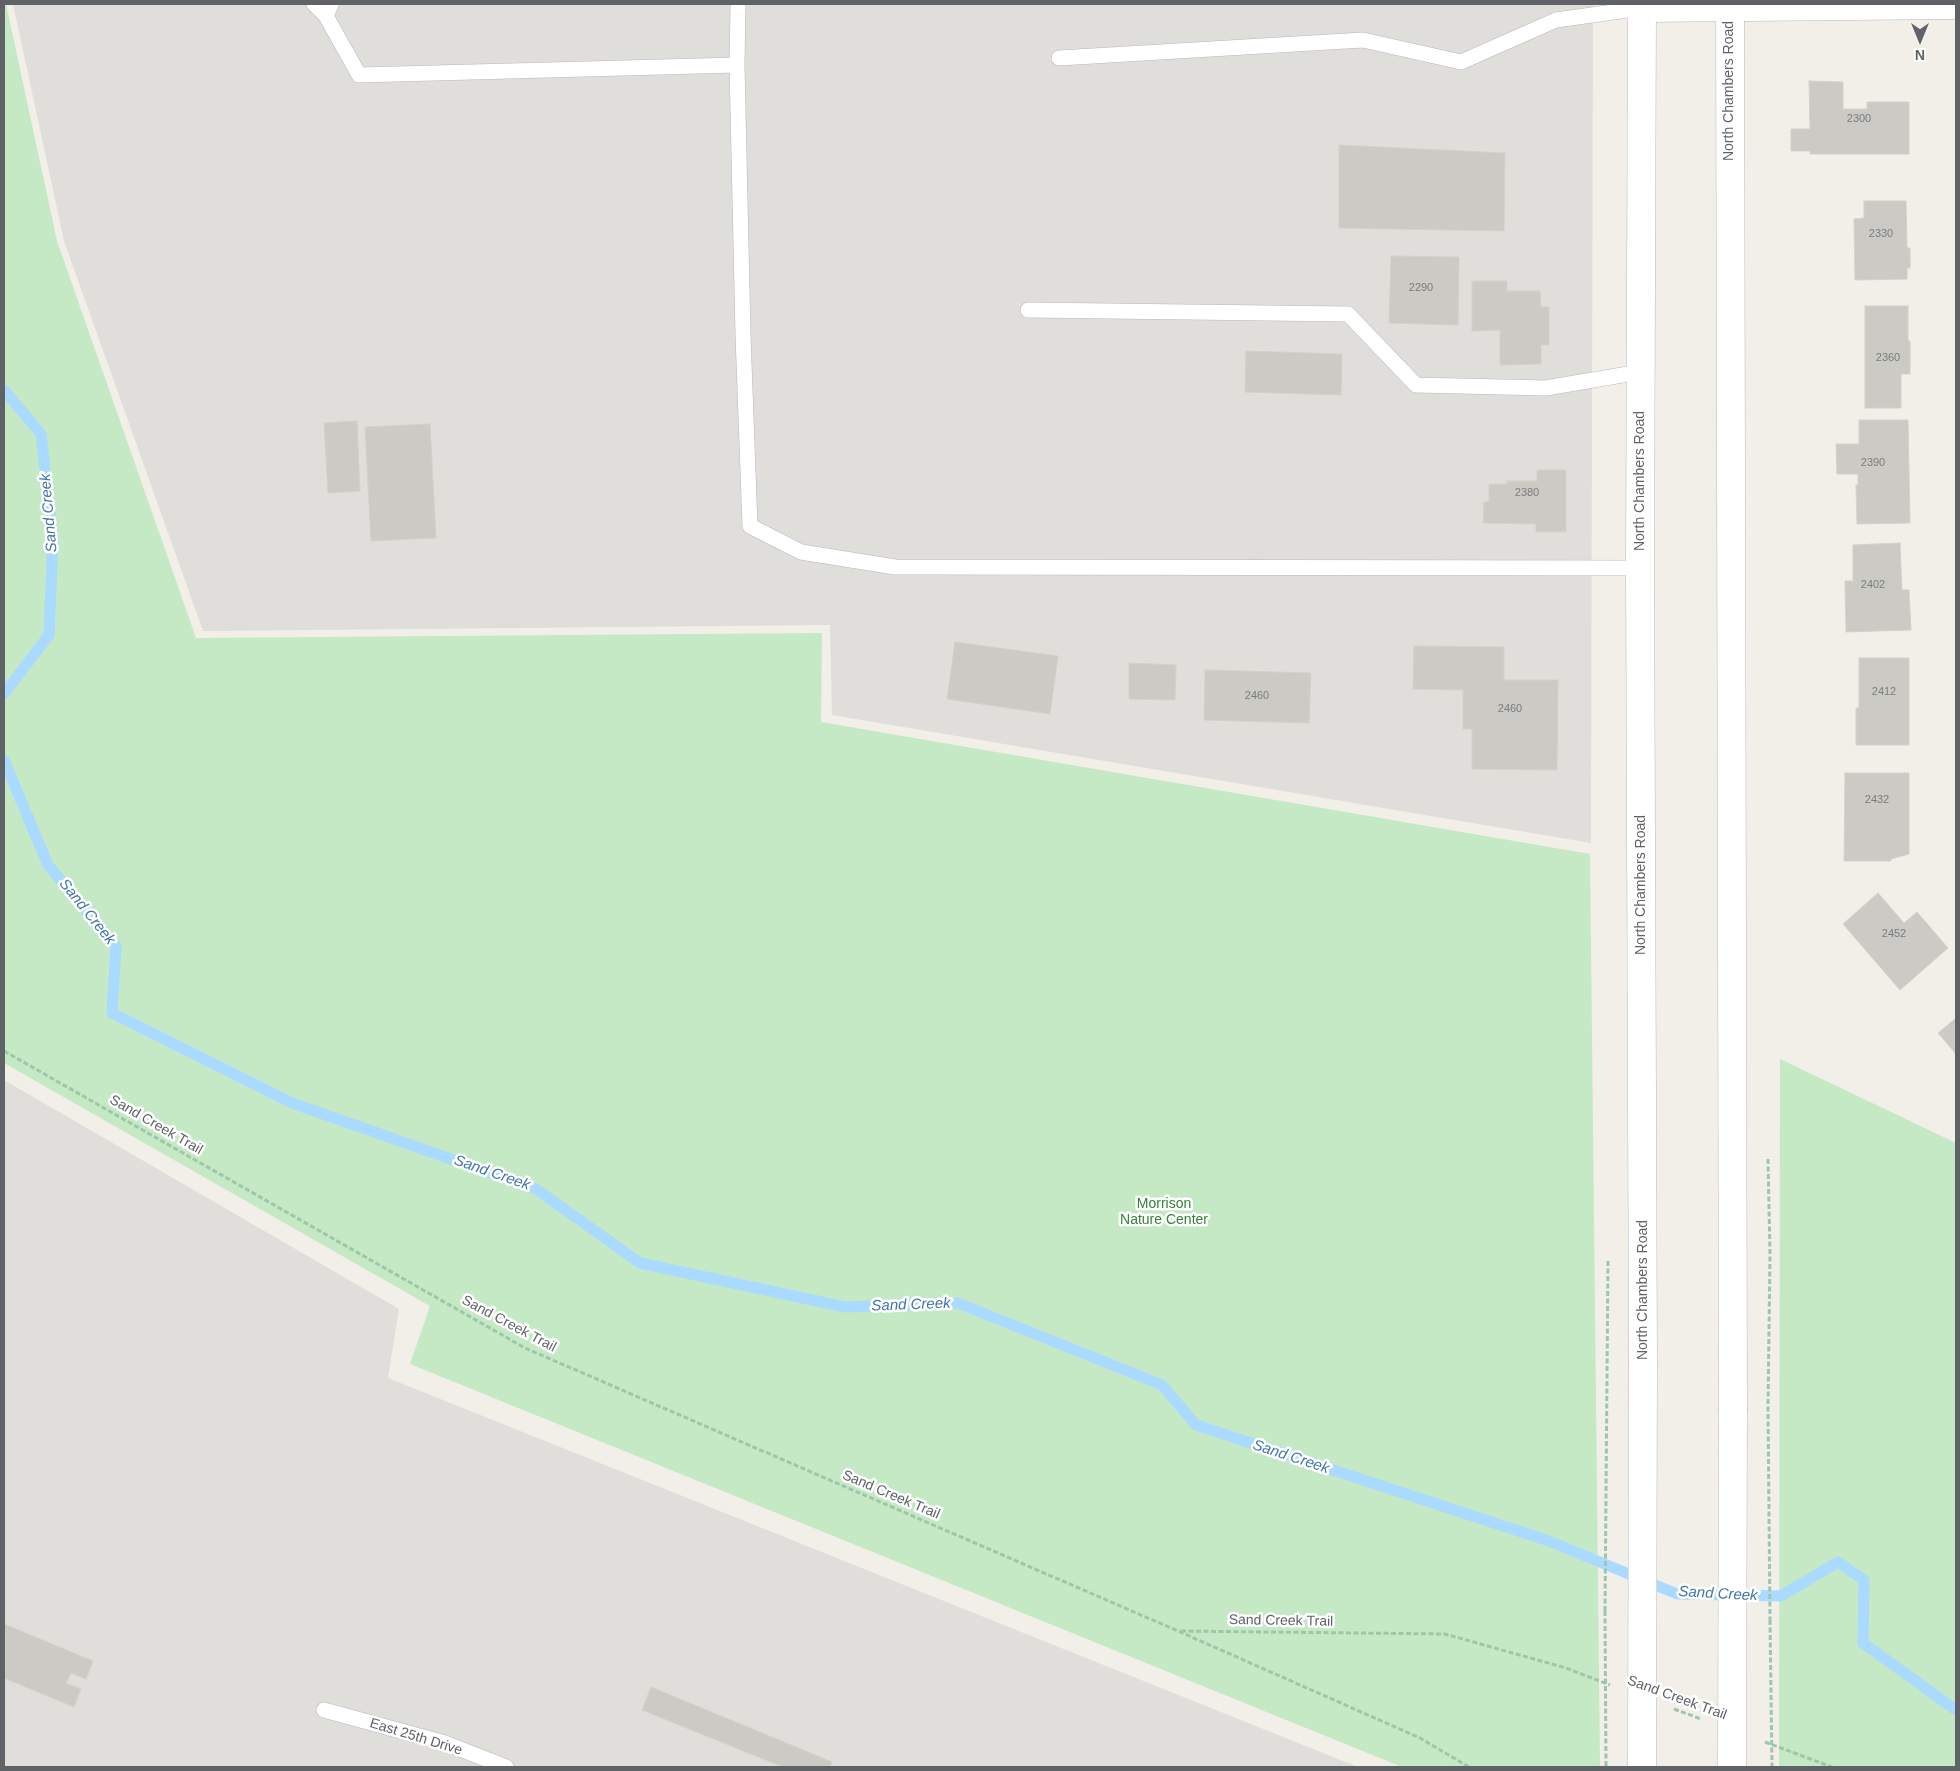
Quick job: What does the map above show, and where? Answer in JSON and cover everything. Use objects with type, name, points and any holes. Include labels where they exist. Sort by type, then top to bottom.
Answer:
[{"type":"main road","points":[[1642,6],[1956,5]]},
{"type":"main road","name":"North Chambers Road","points":[[1642,6],[1640,372],[1643,1361],[1642,1767]]},
{"type":"main road","name":"North Chambers Road","points":[[1730,6],[1732,1767]]},
{"type":"lane","points":[[314,4],[329,10],[359,76],[737,65]]},
{"type":"lane","points":[[738,4],[737,65],[743,335],[750,526],[800,552],[895,567],[1640,568]]},
{"type":"lane","points":[[1059,58],[1363,40],[1461,62],[1556,20],[1642,6]]},
{"type":"lane","points":[[1028,310],[1348,314],[1416,385],[1546,388],[1640,372]]},
{"type":"lane","name":"East 25th Drive","points":[[324,1710],[445,1743],[506,1767]]},
{"type":"path","name":"Sand Creek Trail","points":[[4,1051],[525,1348],[1178,1631],[1446,1634],[1566,1668],[1612,1685]]},
{"type":"path","points":[[1768,1155],[1770,1255],[1768,1407],[1772,1767]]},
{"type":"path","points":[[1606,1357],[1606,1767]]},
{"type":"path","points":[[1178,1631],[1420,1738],[1469,1767]]},
{"type":"path","name":"Sand Creek Trail","points":[[1667,1706],[1703,1720]]},
{"type":"path","points":[[1758,1740],[1832,1767]]},
{"type":"shaded area","points":[[13,4],[1593,4],[1591,843],[832,715],[830,625],[203,631],[64,241]]},
{"type":"shaded area","points":[[4,1080],[399,1309],[388,1378],[1358,1767],[4,1767]]},
{"type":"green space","name":"Morrison Nature Center","points":[[4,4],[6,4],[57,241],[196,638],[822,633],[821,722],[1590,854],[1600,1767],[1402,1767],[410,1364],[430,1306],[4,1063]]},
{"type":"green space","points":[[1780,1059],[1956,1143],[1956,1767],[1779,1767]]},
{"type":"building","points":[[1809,81],[1843,82],[1843,109],[1867,109],[1867,102],[1909,102],[1909,154],[1810,154],[1810,151],[1791,151],[1791,129],[1810,129]]},
{"type":"building","points":[[1339,145],[1505,153],[1504,231],[1339,228]]},
{"type":"building","points":[[1864,201],[1906,201],[1907,248],[1910,248],[1910,268],[1907,268],[1907,279],[1855,280],[1854,219],[1864,218]]},
{"type":"building","points":[[1391,256],[1459,257],[1458,325],[1389,323]]},
{"type":"building","points":[[1472,281],[1507,281],[1507,291],[1540,291],[1541,307],[1549,307],[1549,345],[1541,345],[1541,364],[1500,365],[1500,330],[1472,331]]},
{"type":"building","points":[[1865,306],[1908,306],[1910,374],[1901,374],[1901,408],[1865,408]]},
{"type":"building","points":[[1246,351],[1342,354],[1341,395],[1245,392]]},
{"type":"building","points":[[1859,420],[1908,420],[1910,523],[1857,524],[1856,485],[1858,485],[1858,474],[1837,474],[1836,444],[1859,444]]},
{"type":"building","points":[[357,421],[360,491],[328,493],[324,423]]},
{"type":"building","points":[[430,424],[436,538],[371,541],[365,427]]},
{"type":"building","points":[[1537,470],[1566,470],[1566,532],[1536,532],[1536,524],[1483,523],[1484,502],[1489,502],[1489,484],[1507,484],[1507,481],[1537,481]]},
{"type":"building","points":[[1900,543],[1902,590],[1909,590],[1911,630],[1846,632],[1845,581],[1853,581],[1853,545]]},
{"type":"building","points":[[955,642],[1058,656],[1050,714],[947,699]]},
{"type":"building","points":[[1414,646],[1504,647],[1504,680],[1558,680],[1557,770],[1472,769],[1472,729],[1463,729],[1463,690],[1413,689]]},
{"type":"building","points":[[1859,658],[1909,658],[1909,745],[1856,745],[1856,708],[1859,708]]},
{"type":"building","points":[[1129,663],[1176,665],[1175,700],[1129,699]]},
{"type":"building","points":[[1205,670],[1311,673],[1309,723],[1204,720]]},
{"type":"building","points":[[1845,773],[1909,773],[1909,854],[1891,859],[1891,861],[1844,861]]},
{"type":"building","points":[[1878,893],[1904,923],[1917,912],[1948,948],[1900,990],[1843,924]]},
{"type":"building","points":[[1956,1018],[1956,1054],[1938,1033]]},
{"type":"building","points":[[4,1624],[93,1661],[86,1679],[71,1673],[66,1683],[81,1689],[74,1707],[4,1678]]},
{"type":"building","points":[[651,1687],[832,1762],[830,1767],[783,1767],[642,1710]]},
{"type":"waterway","name":"Sand Creek","points":[[4,390],[41,434],[53,540],[49,635],[4,694]]},
{"type":"waterway","name":"Sand Creek","points":[[4,760],[48,865],[116,946],[112,1013],[292,1103],[536,1189],[640,1263],[845,1307],[958,1303],[1162,1385],[1196,1425],[1549,1541],[1677,1594],[1781,1596],[1838,1562],[1864,1580],[1863,1643],[1956,1710]]}]
